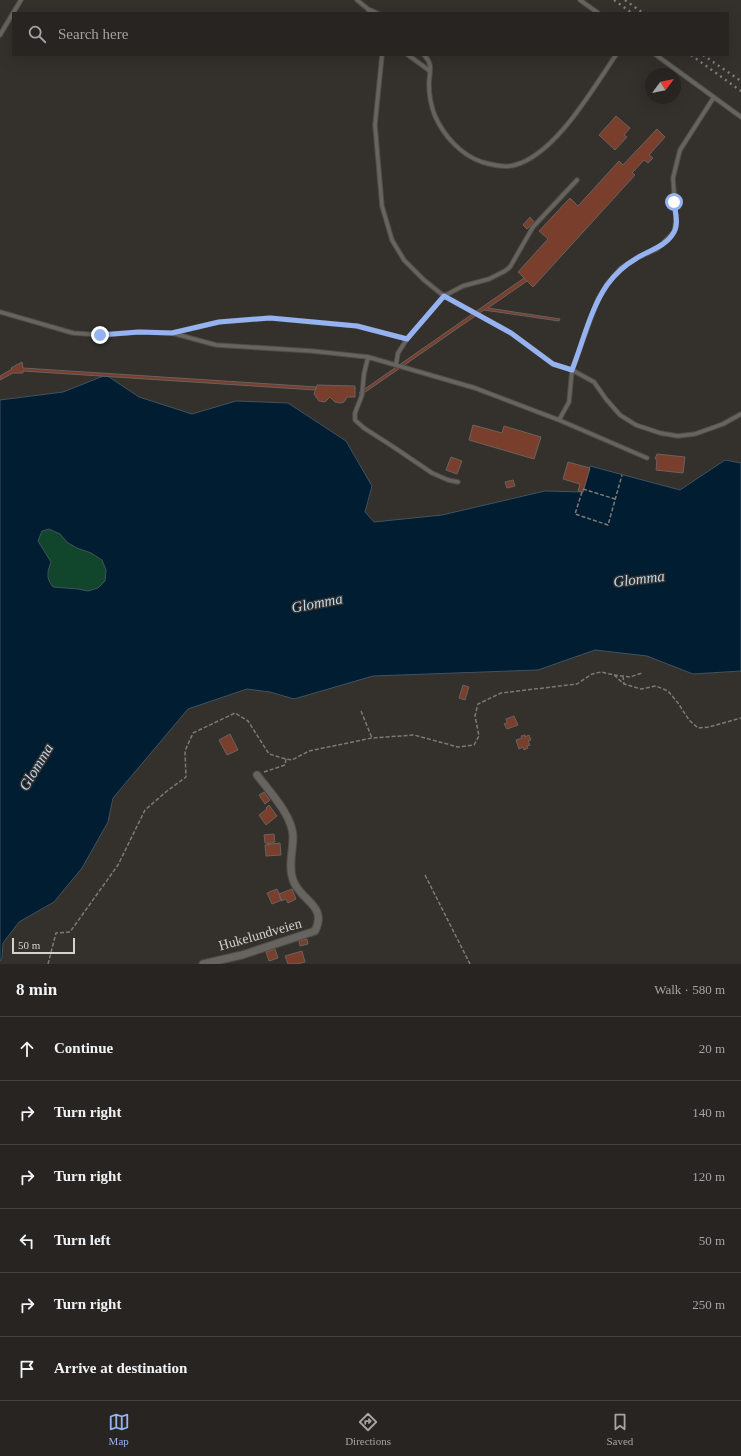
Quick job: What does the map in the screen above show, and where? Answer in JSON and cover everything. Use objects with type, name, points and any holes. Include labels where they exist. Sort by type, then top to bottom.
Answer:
[{"type":"street","name":"Hukelundveien","points":[[203,964],[242,955],[315,931],[317,927],[319,919],[318,912],[299,891],[293,880],[290,869],[293,837],[292,826],[286,815],[257,775]]},
{"type":"lane","points":[[14,12],[21,0]]},
{"type":"lane","points":[[357,0],[369,11]]},
{"type":"lane","points":[[580,0],[597,12]]},
{"type":"lane","points":[[0,36],[12,15]]},
{"type":"lane","points":[[382,56],[375,125],[382,206],[392,240],[404,260],[424,280],[444,296],[511,333],[553,364],[572,370],[594,382],[620,415],[636,425],[660,433],[678,436],[695,434],[723,424],[741,414]]},
{"type":"lane","points":[[409,56],[430,72]]},
{"type":"lane","points":[[425,56],[429,62],[430,98],[433,111],[445,133],[453,143],[469,156],[477,160],[498,165],[514,165],[529,160],[568,126],[615,56]]},
{"type":"lane","points":[[657,56],[741,117]]},
{"type":"lane","points":[[559,420],[569,402],[572,370],[598,299],[608,283],[621,268],[637,258],[657,249],[674,232],[676,221],[673,178],[680,150],[714,97]]},
{"type":"lane","points":[[396,364],[398,353],[407,339],[444,296],[462,286],[489,278],[505,271],[510,267],[533,227],[577,180]]},
{"type":"lane","points":[[0,312],[73,333],[100,335],[139,332],[172,333],[216,345],[312,351],[368,357],[475,388],[559,420],[647,458]]},
{"type":"lane","points":[[172,333],[219,322],[270,318],[357,326],[407,339]]},
{"type":"lane","points":[[368,357],[364,374],[362,395],[355,413],[356,420],[364,428],[432,474],[458,482]]},
{"type":"path","points":[[582,492],[575,514],[608,525],[622,475]]},
{"type":"path","points":[[583,489],[615,499]]},
{"type":"path","points":[[48,964],[56,933],[70,932],[118,865],[145,810],[167,790],[186,776],[185,751],[193,733],[235,713],[248,721],[269,754],[292,760],[309,751],[372,738],[414,735],[458,747],[474,745],[479,736],[475,716],[478,704],[501,693],[573,685],[592,674],[601,672],[630,677],[642,673]]},
{"type":"path","points":[[614,675],[624,684],[641,689],[656,686],[668,691],[689,720],[698,728],[709,727],[741,718]]},
{"type":"path","points":[[623,676],[624,684]]},
{"type":"path","points":[[361,711],[372,738]]},
{"type":"path","points":[[257,775],[285,765],[286,759]]},
{"type":"path","points":[[425,875],[470,964]]},
{"type":"green space","points":[[49,529],[60,534],[68,543],[91,553],[102,560],[106,570],[105,581],[98,588],[88,591],[53,587],[49,581],[48,575],[51,562],[38,541],[42,531]]},
{"type":"water","name":"Glomma","points":[[106,375],[139,397],[192,414],[236,401],[288,403],[346,441],[372,486],[365,512],[374,522],[442,515],[545,491],[582,492],[590,466],[680,490],[725,460],[741,463],[741,671],[693,674],[647,656],[595,650],[538,670],[373,676],[294,699],[270,692],[247,689],[188,709],[113,798],[108,822],[82,868],[54,902],[19,922],[3,943],[2,958],[0,961],[0,400],[63,392]],"holes":[[[49,529],[60,534],[68,543],[91,553],[102,560],[106,570],[105,581],[98,588],[88,591],[53,587],[49,581],[48,575],[51,562],[38,541],[42,531]]]},
{"type":"building","points":[[616,116],[630,128],[624,135],[627,137],[615,150],[599,135]]},
{"type":"building","points":[[657,129],[665,137],[649,155],[653,158],[648,163],[644,160],[632,173],[635,175],[533,287],[518,272],[548,239],[539,231],[570,198],[578,206],[619,161],[623,165]]},
{"type":"building","points":[[530,217],[534,222],[527,229],[523,225]]},
{"type":"building","points":[[524,278],[527,281],[488,308],[560,319],[559,321],[484,310],[361,395],[359,393]]},
{"type":"building","points":[[22,362],[23,368],[317,387],[315,390],[23,371],[23,373],[13,373],[0,380],[0,376]]},
{"type":"building","points":[[317,385],[355,386],[355,397],[347,397],[344,402],[341,403],[335,402],[330,397],[325,402],[319,401],[314,394]]},
{"type":"building","points":[[473,425],[502,433],[504,426],[541,437],[534,459],[469,440]]},
{"type":"building","points":[[657,454],[685,457],[683,473],[656,470],[657,459],[655,459]]},
{"type":"building","points":[[451,457],[462,461],[457,474],[446,470]]},
{"type":"building","points":[[568,462],[590,468],[583,492],[578,491],[580,484],[563,479]]},
{"type":"building","points":[[513,480],[515,486],[507,488],[505,482]]},
{"type":"building","points":[[463,685],[469,687],[465,700],[459,698]]},
{"type":"building","points":[[514,716],[518,725],[507,729],[504,724],[507,723],[506,719]]},
{"type":"building","points":[[230,734],[238,750],[227,755],[219,740]]},
{"type":"building","points":[[525,735],[525,737],[529,735],[531,740],[528,741],[530,745],[524,750],[523,747],[519,749],[516,740]]},
{"type":"building","points":[[264,792],[270,800],[265,804],[259,795]]},
{"type":"building","points":[[269,805],[277,816],[266,825],[259,815],[267,809],[266,808]]},
{"type":"building","points":[[274,834],[275,842],[268,844],[265,843],[264,835]]},
{"type":"building","points":[[280,843],[281,855],[266,856],[265,845]]},
{"type":"building","points":[[277,889],[282,900],[272,904],[267,893]]},
{"type":"building","points":[[292,889],[296,899],[288,903],[286,899],[281,901],[279,894]]},
{"type":"building","points":[[307,939],[308,944],[300,946],[299,941]]},
{"type":"building","points":[[275,949],[278,958],[269,961],[266,952]]},
{"type":"building","points":[[302,951],[305,962],[288,964],[285,956]]},
{"type":"railway","points":[[614,0],[631,12]]},
{"type":"railway","points":[[625,0],[642,12]]},
{"type":"railway","points":[[692,56],[741,91]]},
{"type":"railway","points":[[704,56],[741,81]]},
{"type":"route","points":[[100,335],[139,332],[172,333],[219,322],[270,318],[357,326],[407,339],[444,296],[511,333],[553,364],[572,370],[598,299],[608,283],[621,268],[637,258],[657,249],[674,232],[676,221],[674,202]]}]
